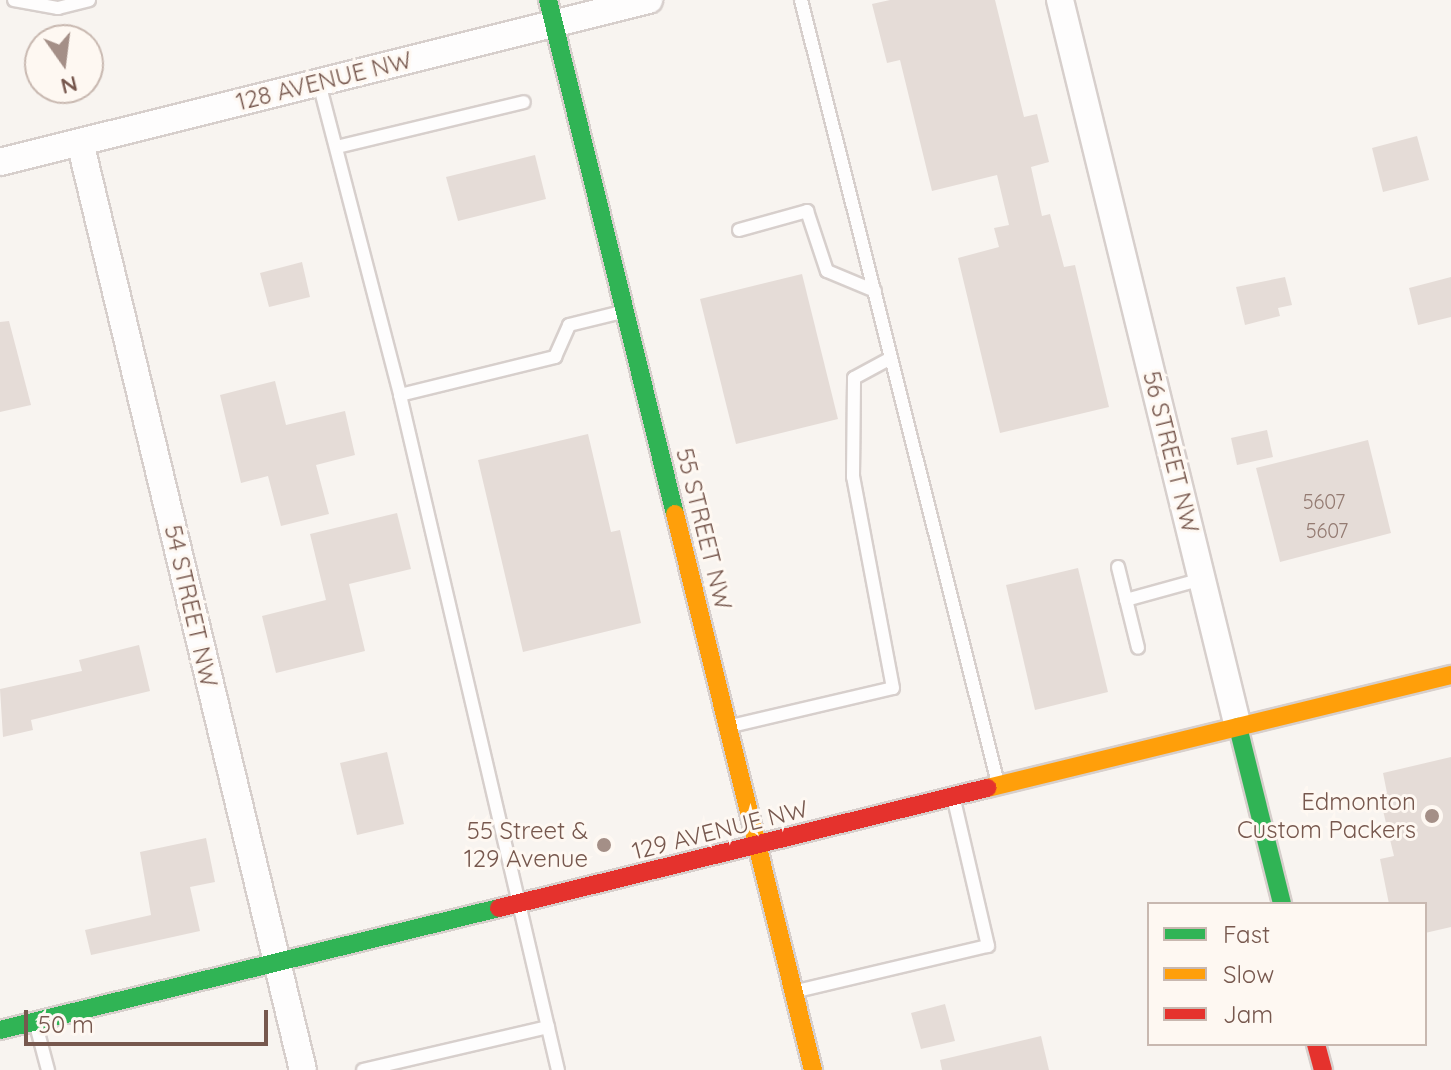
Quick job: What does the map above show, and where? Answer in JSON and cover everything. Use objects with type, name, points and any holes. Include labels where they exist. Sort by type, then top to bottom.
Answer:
[{"type":"street","name":"128 AVENUE NW","points":[[0,162],[319,83],[551,12],[649,0]]},
{"type":"street","name":"56 STREET NW","points":[[1060,0],[1282,902]]},
{"type":"street","name":"55 STREET NW","points":[[551,12],[813,1070]]},
{"type":"street","name":"54 STREET NW","points":[[80,142],[299,1069]]},
{"type":"street","name":"129 AVENUE NW","points":[[0,1030],[1451,675]]},
{"type":"street","points":[[1317,1046],[1323,1070]]},
{"type":"lane","points":[[14,0],[58,8],[89,0]]},
{"type":"lane","points":[[801,0],[999,786]]},
{"type":"lane","points":[[319,83],[400,395],[558,1070]]},
{"type":"lane","points":[[337,147],[524,102]]},
{"type":"lane","points":[[739,230],[807,211],[827,271],[875,291]]},
{"type":"lane","points":[[400,395],[555,357],[569,325],[625,312]]},
{"type":"lane","points":[[727,726],[893,688],[853,477],[854,378],[891,358]]},
{"type":"lane","points":[[1118,567],[1138,648]]},
{"type":"lane","points":[[1126,600],[1202,579]]},
{"type":"lane","points":[[794,992],[988,946],[953,797]]},
{"type":"lane","points":[[36,1022],[48,1070]]},
{"type":"lane","points":[[363,1070],[548,1027]]},
{"type":"building","points":[[890,0],[995,0],[1024,117],[1037,114],[1049,162],[1031,167],[1042,216],[1050,214],[1064,267],[1075,265],[1109,407],[1000,433],[958,258],[999,247],[994,228],[1009,225],[997,175],[932,191],[900,60],[887,63],[872,4]]},
{"type":"building","points":[[1417,136],[1429,180],[1383,192],[1372,148]]},
{"type":"building","points":[[535,155],[546,199],[458,221],[446,177]]},
{"type":"building","points":[[302,262],[310,297],[269,307],[260,273]]},
{"type":"building","points":[[802,274],[838,419],[736,444],[700,299]]},
{"type":"building","points":[[1285,277],[1292,305],[1278,308],[1280,316],[1245,325],[1236,287]]},
{"type":"building","points":[[1451,277],[1451,317],[1418,325],[1409,288]]},
{"type":"building","points":[[9,321],[31,405],[0,412],[0,322]]},
{"type":"building","points":[[275,381],[286,425],[345,411],[355,455],[316,465],[329,514],[281,526],[268,476],[241,483],[220,395]]},
{"type":"building","points":[[1267,430],[1273,457],[1237,465],[1231,438]]},
{"type":"building","points":[[588,434],[611,532],[620,530],[641,623],[523,652],[478,460]]},
{"type":"building","points":[[1368,440],[1391,533],[1280,562],[1256,468]]},
{"type":"building","points":[[397,513],[411,569],[349,584],[365,651],[276,673],[262,616],[326,600],[310,534]]},
{"type":"building","points":[[1078,568],[1108,692],[1035,710],[1006,585]]},
{"type":"building","points":[[139,645],[150,691],[31,720],[33,730],[3,737],[0,689],[82,671],[79,660]]},
{"type":"building","points":[[387,752],[404,824],[357,835],[340,763]]},
{"type":"building","points":[[1451,757],[1451,927],[1427,933],[1427,902],[1389,902],[1380,859],[1394,856],[1379,794],[1387,793],[1383,773]]},
{"type":"building","points":[[206,838],[215,882],[190,887],[200,931],[91,955],[85,930],[151,915],[140,852]]},
{"type":"building","points":[[945,1004],[955,1041],[921,1049],[911,1013]]},
{"type":"building","points":[[1041,1036],[1049,1070],[942,1070],[940,1060]]},
{"type":"traffic: fast","points":[[548,0],[675,514]]},
{"type":"traffic: fast","points":[[1238,727],[1282,902]]},
{"type":"traffic: fast","points":[[0,1030],[499,908]]},
{"type":"traffic: slow","points":[[675,514],[813,1070]]},
{"type":"traffic: slow","points":[[987,788],[1451,675]]},
{"type":"traffic: jam","points":[[499,908],[987,788]]},
{"type":"traffic: jam","points":[[1317,1046],[1323,1070]]},
{"type":"place","name":"Edmonton Custom Packers","points":[[1432,816]]},
{"type":"place","name":"55 Street & 129 Avenue","points":[[604,845]]}]
